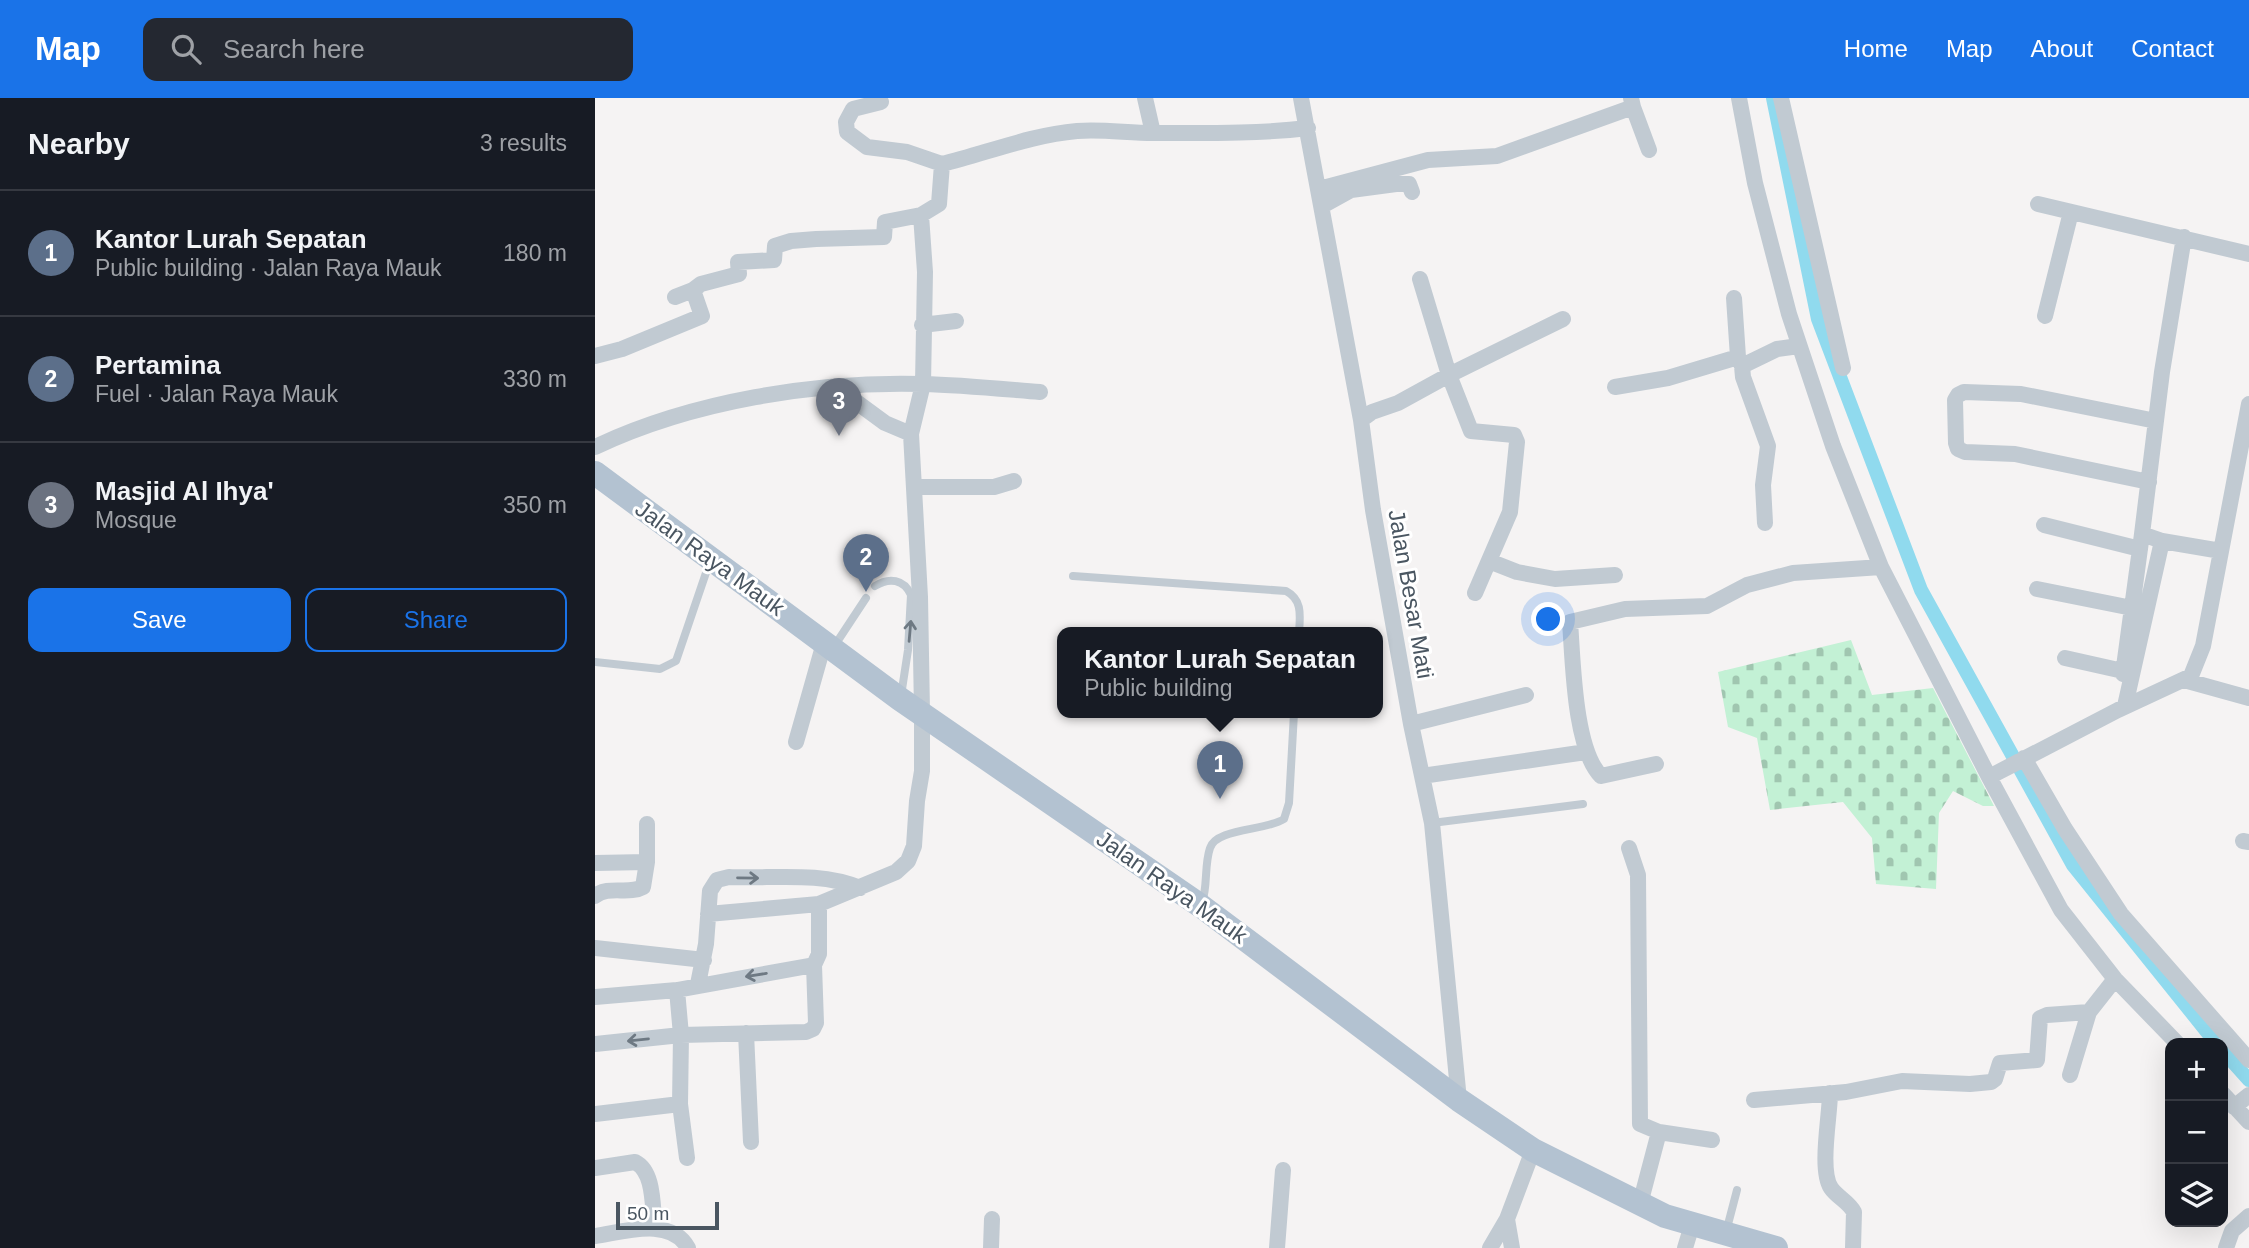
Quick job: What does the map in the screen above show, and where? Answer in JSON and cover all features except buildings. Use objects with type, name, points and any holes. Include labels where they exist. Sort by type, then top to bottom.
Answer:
[{"type":"main road","name":"Jalan Raya Mauk","points":[[595,473],[900,699],[1201,906],[1459,1100],[1533,1150],[1665,1216],[1689,1236],[1725,1235],[1763,1246]]},
{"type":"street","points":[[1145,98],[1153,133]]},
{"type":"street","name":"Jalan Besar Mati","points":[[1301,98],[1361,420],[1373,510],[1411,724],[1432,823],[1459,1100]]},
{"type":"street","points":[[1739,98],[1755,183],[1799,346],[1833,446],[1881,567],[2061,910],[2115,979],[2171,1038]]},
{"type":"street","points":[[1781,98],[1843,368]]},
{"type":"street","points":[[881,102],[853,109],[846,122],[848,132],[867,147],[907,152],[942,164],[990,152],[1026,139],[1078,131],[1153,133],[1308,128]]},
{"type":"street","points":[[1319,189],[1428,160],[1497,156],[1632,103],[1649,149]]},
{"type":"street","points":[[675,297],[701,284],[739,274],[738,262],[774,260],[775,246],[790,241],[884,237],[885,222],[921,215],[939,204],[942,164]]},
{"type":"street","points":[[1322,206],[1351,190],[1409,184],[1412,192]]},
{"type":"street","points":[[2038,204],[2249,254]]},
{"type":"street","points":[[2045,316],[2071,212]]},
{"type":"street","points":[[708,914],[819,904],[896,872],[908,861],[915,846],[917,801],[922,771],[921,597],[911,433],[923,384],[925,272],[921,215]]},
{"type":"street","points":[[2121,708],[2123,671],[2156,421],[2184,237]]},
{"type":"street","points":[[1420,279],[1449,375],[1471,430],[1514,435],[1517,442],[1510,512],[1475,593]]},
{"type":"street","points":[[595,356],[622,349],[702,316],[693,290]]},
{"type":"street","points":[[1734,298],[1743,377],[1768,446],[1763,485],[1765,523]]},
{"type":"street","points":[[1361,420],[1372,412],[1398,403],[1563,319]]},
{"type":"street","points":[[922,325],[956,321]]},
{"type":"street","points":[[1615,387],[1668,378],[1777,349],[1799,346]]},
{"type":"street","points":[[595,447],[633,429],[695,410],[836,387],[923,384],[1041,392]]},
{"type":"street","points":[[836,387],[885,423],[911,433]]},
{"type":"street","points":[[2149,482],[2015,454],[1965,453],[1958,449],[1956,443],[1955,400],[1964,392],[2021,394],[2156,421]]},
{"type":"street","points":[[1992,775],[2121,708],[2191,676],[2203,646],[2249,404]]},
{"type":"street","points":[[915,487],[994,487],[1014,481]]},
{"type":"street","points":[[2044,525],[2141,542],[2162,541],[2221,551]]},
{"type":"street","points":[[2121,708],[2162,541]]},
{"type":"street","points":[[1489,561],[1517,572],[1555,579],[1615,575]]},
{"type":"street","points":[[1656,764],[1601,776],[1592,767],[1586,752],[1574,682],[1570,622],[1625,608],[1707,606],[1747,585],[1793,573],[1881,567]]},
{"type":"street","points":[[2037,589],[2131,608]]},
{"type":"street","points":[[796,742],[829,646]]},
{"type":"street","points":[[2065,658],[2123,671]]},
{"type":"street","points":[[2184,680],[2249,698]]},
{"type":"street","points":[[1411,724],[1526,695]]},
{"type":"street","points":[[1422,776],[1586,752]]},
{"type":"street","points":[[2022,759],[2064,829],[2121,914],[2249,1060]]},
{"type":"street","points":[[595,895],[604,891],[640,889],[643,885],[647,862],[647,824]]},
{"type":"street","points":[[1629,848],[1638,875],[1640,1124],[1659,1132],[1712,1140]]},
{"type":"street","points":[[595,863],[647,862]]},
{"type":"street","points":[[698,984],[704,960],[711,888],[717,880],[823,878],[845,881],[860,888]]},
{"type":"street","points":[[595,1044],[681,1035],[806,1032],[814,1028],[814,965],[819,954],[819,904]]},
{"type":"street","points":[[595,948],[704,960]]},
{"type":"street","points":[[595,997],[677,990],[698,984],[814,965]]},
{"type":"street","points":[[2070,1075],[2089,1013],[2115,979]]},
{"type":"street","points":[[677,990],[681,1035],[680,1104],[687,1158]]},
{"type":"street","points":[[1754,1100],[1830,1093],[1902,1081],[1970,1084],[1991,1082],[1995,1079],[2000,1063],[2037,1060],[2040,1018],[2047,1015],[2089,1013]]},
{"type":"street","points":[[746,1033],[751,1143]]},
{"type":"street","points":[[1830,1093],[1826,1162],[1828,1180],[1831,1188],[1854,1212],[1853,1248]]},
{"type":"street","points":[[2240,1102],[2249,1122]]},
{"type":"street","points":[[595,1114],[680,1104]]},
{"type":"street","points":[[1640,1204],[1659,1132]]},
{"type":"street","points":[[1490,1248],[1507,1219],[1533,1150]]},
{"type":"street","points":[[595,1168],[635,1162],[639,1164],[647,1174],[655,1228]]},
{"type":"street","points":[[1277,1248],[1283,1170]]},
{"type":"street","points":[[2226,1248],[2232,1231],[2249,1216]]},
{"type":"street","points":[[991,1248],[992,1219]]},
{"type":"street","points":[[1507,1219],[1512,1248]]},
{"type":"street","points":[[595,1236],[655,1228],[674,1233],[688,1248]]},
{"type":"lane","points":[[595,662],[660,669],[676,661],[711,558]]},
{"type":"lane","points":[[1073,576],[1286,591],[1294,596],[1301,609],[1300,627]]},
{"type":"lane","points":[[875,586],[893,580],[907,588],[911,595],[908,650],[900,699]]},
{"type":"lane","points":[[829,646],[866,598]]},
{"type":"lane","points":[[1201,906],[1213,841],[1222,835],[1268,827],[1285,819],[1289,803],[1294,718]]},
{"type":"lane","points":[[1432,823],[1583,804]]},
{"type":"lane","points":[[1725,1235],[1737,1189]]},
{"type":"green space","points":[[1851,640],[1872,695],[1933,688],[1994,806],[1983,806],[1953,791],[1939,813],[1936,889],[1876,884],[1872,838],[1843,802],[1770,810],[1757,738],[1728,727],[1718,672]]},
{"type":"waterway","points":[[1773,98],[1818,319],[1921,590],[2073,865],[2212,1038]]},
{"type":"waterway","points":[[2228,1057],[2249,1080]]},
{"type":"place","name":"Masjid Al Ihya'","points":[[839,436]]},
{"type":"place","name":"Pertamina","points":[[866,592]]},
{"type":"place","name":"Kantor Lurah Sepatan","points":[[1220,799]]}]
